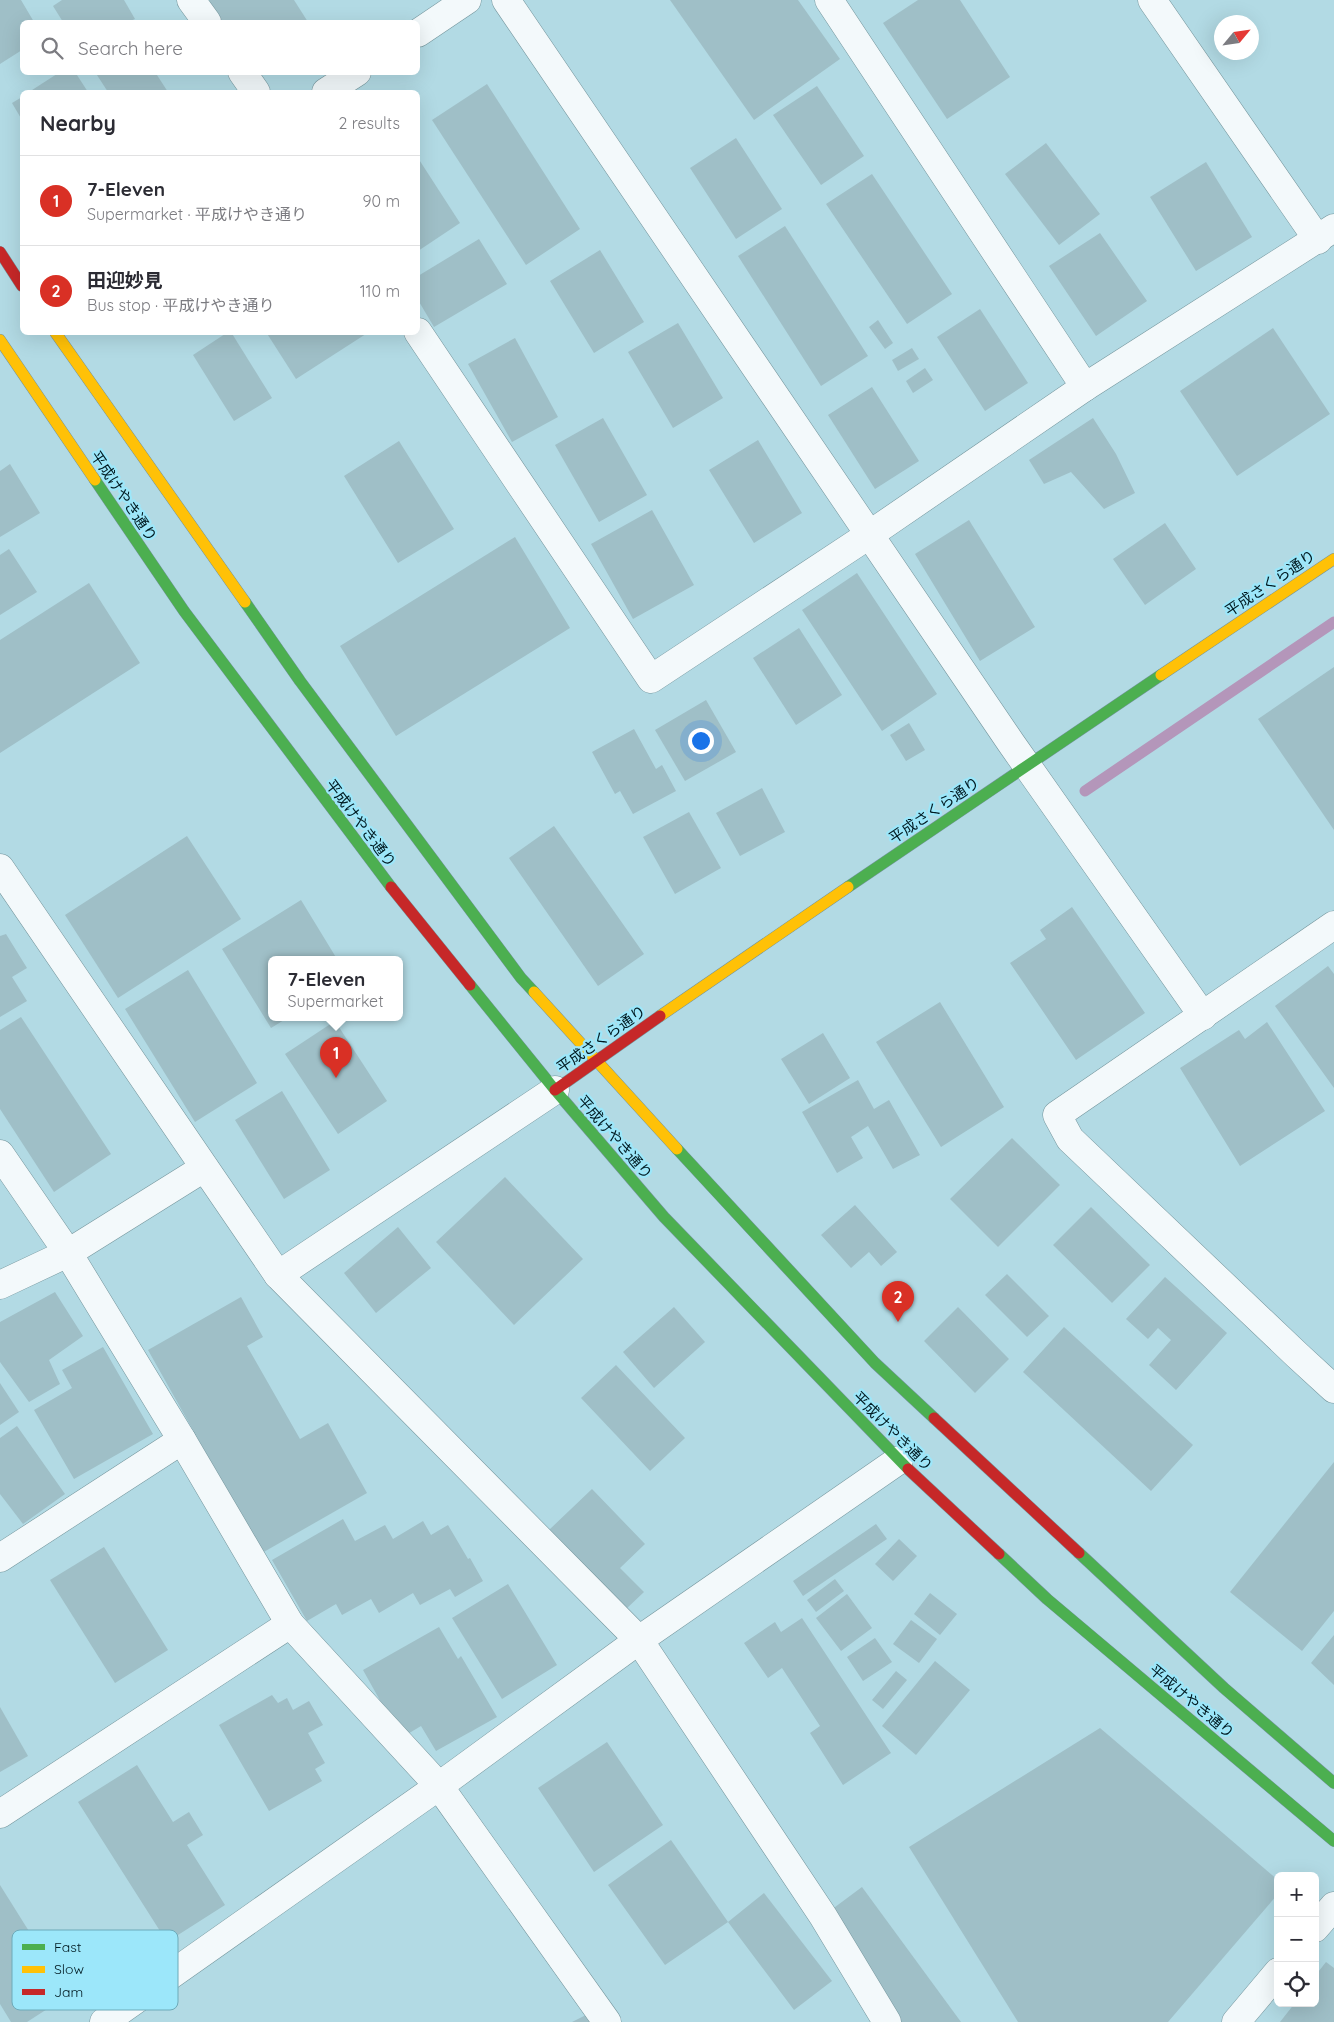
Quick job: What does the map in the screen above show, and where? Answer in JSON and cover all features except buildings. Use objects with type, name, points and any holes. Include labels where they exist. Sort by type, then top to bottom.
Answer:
[{"type":"street","points":[[191,0],[206,20]]},
{"type":"street","points":[[420,32],[467,0]]},
{"type":"street","points":[[506,0],[1026,765],[1203,1016]]},
{"type":"street","points":[[829,0],[1085,387]]},
{"type":"street","points":[[420,335],[651,678],[869,535],[1085,387],[1326,234],[1152,0]]},
{"type":"street","points":[[244,75],[255,90]]},
{"type":"street","points":[[329,90],[352,75]]},
{"type":"street","points":[[0,252],[20,283]]},
{"type":"street","name":"平成けやき通り","points":[[57,335],[318,705],[521,978],[594,1060],[875,1363],[1224,1688],[1334,1783]]},
{"type":"street","name":"平成けやき通り","points":[[0,340],[190,618],[367,857],[555,1090],[664,1217],[899,1460],[1047,1599],[1334,1841]]},
{"type":"street","name":"平成さくら通り","points":[[555,1090],[594,1060],[1026,765],[1334,558]]},
{"type":"street","points":[[0,868],[278,1275],[640,1640],[824,1916],[887,2022]]},
{"type":"street","points":[[1334,925],[1057,1114],[1070,1139],[1296,1355],[1334,1388]]},
{"type":"street","points":[[278,1275],[555,1090]]},
{"type":"street","points":[[0,1154],[68,1253],[182,1440],[290,1624],[439,1786],[607,2022]]},
{"type":"street","points":[[0,1285],[68,1253],[204,1168]]},
{"type":"street","points":[[0,1558],[182,1440]]},
{"type":"street","points":[[178,1970],[439,1786],[640,1640],[899,1460]]},
{"type":"street","points":[[0,1814],[290,1624]]},
{"type":"street","points":[[1319,1923],[1334,1906]]},
{"type":"street","points":[[1236,2022],[1274,1977]]},
{"type":"street","points":[[104,2022],[121,2010]]},
{"type":"waterway","points":[[1085,791],[1334,622]]},
{"type":"traffic: fast","points":[[95,480],[184,611],[391,887]]},
{"type":"traffic: fast","points":[[245,602],[300,681],[521,978],[534,992]]},
{"type":"traffic: fast","points":[[848,887],[1161,675]]},
{"type":"traffic: fast","points":[[470,985],[555,1090],[664,1217],[908,1469]]},
{"type":"traffic: fast","points":[[677,1149],[875,1363],[934,1418]]},
{"type":"traffic: fast","points":[[1079,1553],[1224,1688],[1334,1783]]},
{"type":"traffic: fast","points":[[999,1554],[1047,1599],[1334,1841]]},
{"type":"traffic: slow","points":[[57,335],[245,602]]},
{"type":"traffic: slow","points":[[0,340],[95,480]]},
{"type":"traffic: slow","points":[[1161,675],[1334,559]]},
{"type":"traffic: slow","points":[[660,1016],[848,887]]},
{"type":"traffic: slow","points":[[534,992],[677,1149]]},
{"type":"traffic: jam","points":[[0,252],[20,283]]},
{"type":"traffic: jam","points":[[391,887],[470,985]]},
{"type":"traffic: jam","points":[[555,1090],[660,1016]]},
{"type":"traffic: jam","points":[[934,1418],[1079,1553]]},
{"type":"traffic: jam","points":[[908,1469],[999,1554]]},
{"type":"place","name":"7-Eleven","points":[[336,1078]]},
{"type":"place","name":"田迎妙見","points":[[898,1322]]}]
